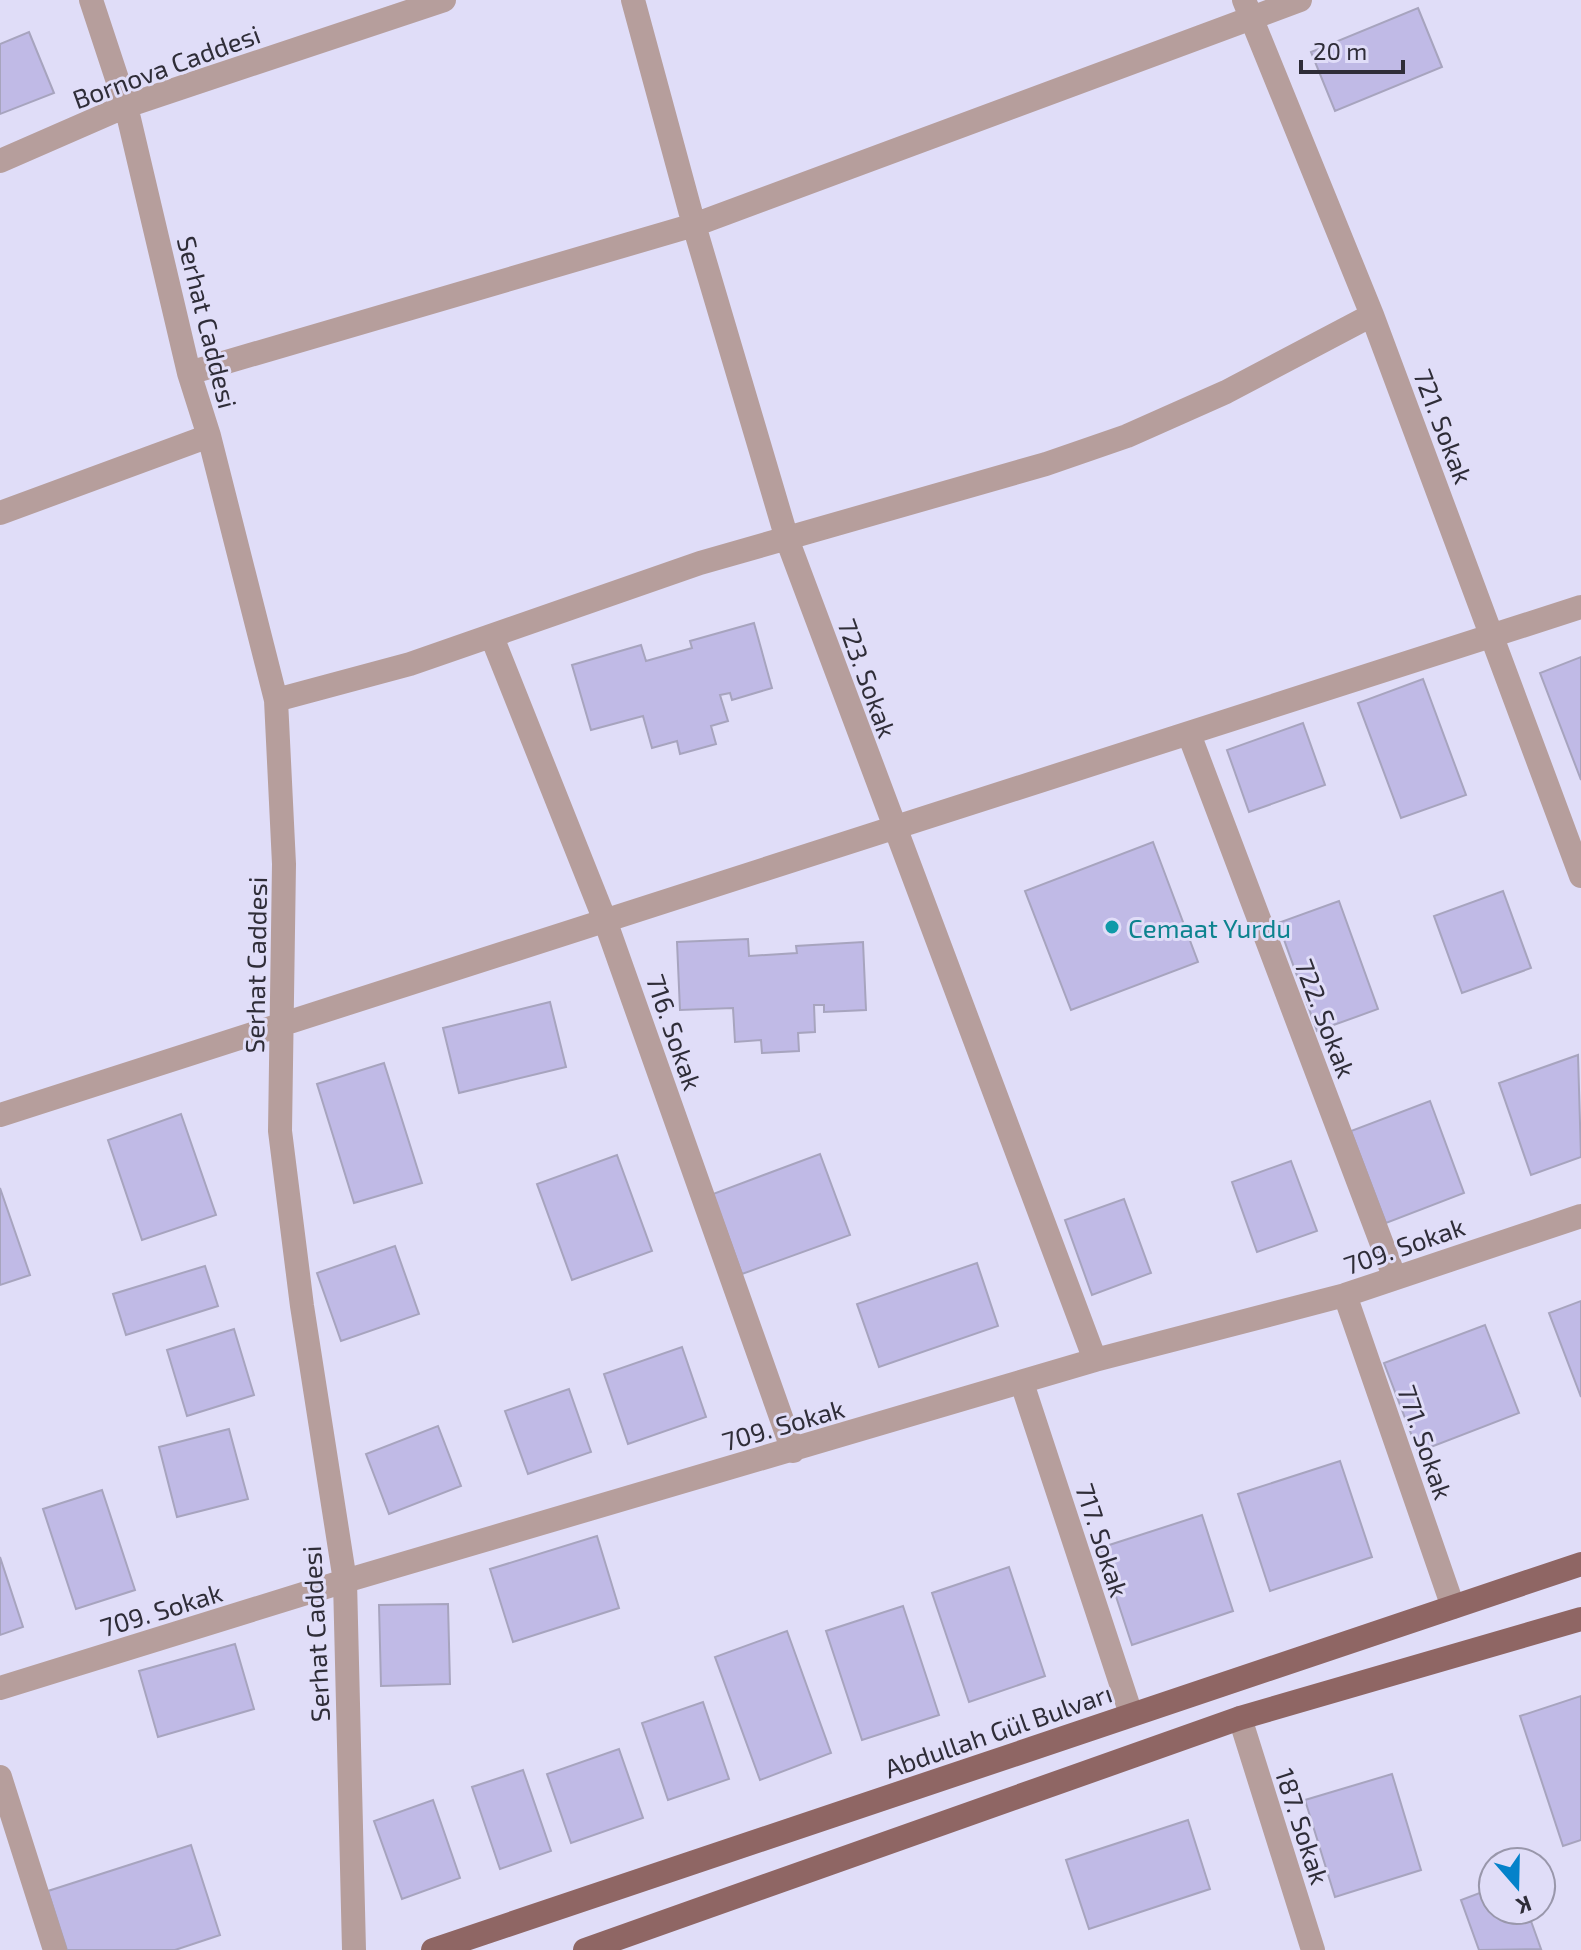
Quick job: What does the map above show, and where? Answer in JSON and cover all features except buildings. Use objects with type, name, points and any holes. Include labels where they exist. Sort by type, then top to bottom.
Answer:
[{"type":"main road","name":"Abdullah Gül Bulvarı","points":[[433,1950],[1581,1564]]},
{"type":"main road","points":[[585,1950],[1240,1718],[1581,1619]]},
{"type":"street","name":"Serhat Caddesi","points":[[91,0],[126,106],[189,373],[209,436],[276,700],[284,864],[280,1131],[302,1306],[345,1581],[354,1950]]},
{"type":"street","name":"Bornova Caddesi","points":[[0,161],[126,106],[444,0]]},
{"type":"street","name":"723. Sokak","points":[[633,0],[694,225],[787,539],[1095,1360]]},
{"type":"street","points":[[189,373],[694,225],[1247,8],[1300,0]]},
{"type":"street","name":"721. Sokak","points":[[1247,8],[1372,315],[1581,876]]},
{"type":"street","points":[[276,700],[492,637],[700,563],[1018,472],[1127,436],[1226,392],[1372,315]]},
{"type":"street","points":[[0,513],[209,436]]},
{"type":"street","points":[[0,1115],[281,1023],[606,923],[1581,607]]},
{"type":"street","name":"716. Sokak","points":[[492,637],[606,923],[793,1451]]},
{"type":"street","name":"722. Sokak","points":[[1189,734],[1394,1276]]},
{"type":"street","name":"709. Sokak","points":[[0,1688],[345,1581],[1095,1360],[1345,1295],[1394,1276],[1581,1216]]},
{"type":"street","name":"771. Sokak","points":[[1345,1295],[1453,1607]]},
{"type":"street","name":"717. Sokak","points":[[1022,1383],[1131,1714]]},
{"type":"street","name":"187. Sokak","points":[[1240,1718],[1313,1950]]},
{"type":"street","points":[[0,1777],[55,1950]]},
{"type":"place","name":"Cemaat Yurdu","points":[[1112,927]]}]
